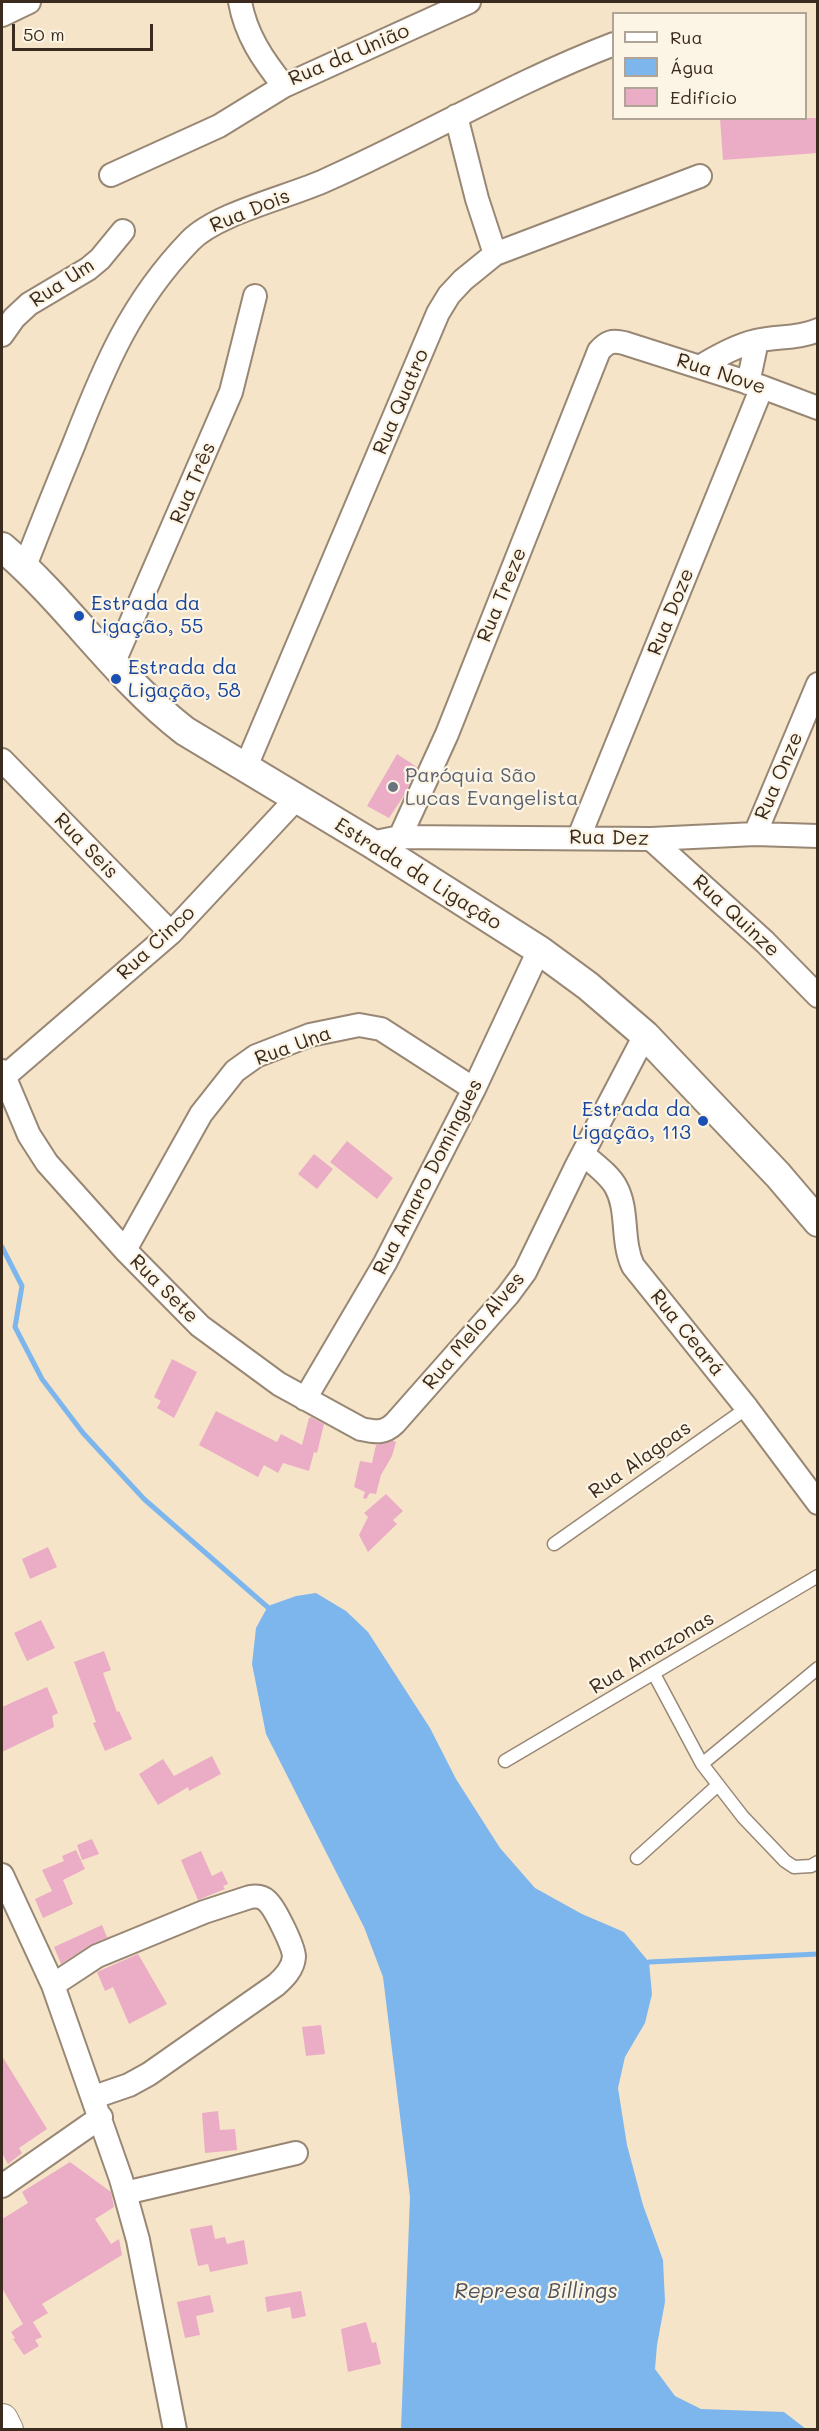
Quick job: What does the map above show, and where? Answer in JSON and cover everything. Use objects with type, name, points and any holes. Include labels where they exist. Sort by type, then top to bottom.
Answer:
[{"type":"main road","points":[[2,2420],[7,2430]]},
{"type":"street","points":[[2,15],[29,2]]},
{"type":"street","name":"Rua da União","points":[[240,2],[245,24],[255,46],[284,86],[470,2]]},
{"type":"street","name":"Rua Dois","points":[[25,566],[105,365],[144,298],[167,265],[192,238],[221,220],[326,181],[516,85],[612,45]]},
{"type":"street","points":[[111,175],[219,126],[284,86]]},
{"type":"street","points":[[456,116],[477,199],[495,254]]},
{"type":"street","name":"Rua Quatro","points":[[245,769],[438,313],[449,295],[463,280],[495,254],[700,176]]},
{"type":"street","name":"Rua Um","points":[[2,335],[14,318],[29,304],[88,269],[100,259],[123,231]]},
{"type":"street","name":"Rua Três","points":[[113,664],[231,392],[255,296]]},
{"type":"street","points":[[699,367],[728,351],[757,340],[799,336],[818,330]]},
{"type":"street","name":"Rua Doze","points":[[579,837],[755,385],[757,340]]},
{"type":"street","name":"Rua Treze","points":[[400,837],[447,734],[599,351],[609,342],[624,343]]},
{"type":"street","name":"Rua Nove","points":[[624,343],[818,408]]},
{"type":"street","name":"Estrada da Ligação","points":[[2,547],[25,566],[113,664],[159,711],[185,731],[371,843],[539,950],[588,986],[645,1035],[778,1175],[818,1222]]},
{"type":"street","name":"Rua Onze","points":[[755,834],[818,684]]},
{"type":"street","name":"Rua Seis","points":[[2,760],[171,933]]},
{"type":"street","name":"Rua Cinco","points":[[3,1074],[171,933],[297,798]]},
{"type":"street","name":"Rua Dez","points":[[400,837],[651,839],[755,834],[818,836]]},
{"type":"street","points":[[371,843],[400,837]]},
{"type":"street","name":"Rua Quinze","points":[[651,839],[765,942],[818,996]]},
{"type":"street","name":"Rua Amaro Domingues","points":[[305,1399],[385,1263],[474,1089],[539,950]]},
{"type":"street","name":"Rua Una","points":[[125,1250],[201,1114],[235,1071],[256,1056],[310,1035],[359,1025],[372,1026],[381,1029],[474,1089]]},
{"type":"street","name":"Rua Melo Alves","points":[[390,1428],[508,1295],[525,1272],[645,1035]]},
{"type":"street","name":"Rua Sete","points":[[3,1074],[29,1135],[47,1163],[125,1250],[200,1326],[270,1378],[305,1399],[361,1429],[375,1433],[390,1428]]},
{"type":"street","name":"Rua Ceará","points":[[583,1154],[605,1173],[616,1188],[621,1205],[627,1253],[633,1266],[747,1408],[818,1503]]},
{"type":"street","points":[[2,1875],[53,1984],[98,2107],[125,2193],[138,2240],[175,2430]]},
{"type":"street","points":[[2,2186],[98,2107],[285,1978],[294,1957],[268,1902],[257,1896],[204,1912],[97,1956],[53,1984]]},
{"type":"street","points":[[125,2193],[296,2152]]},
{"type":"lane","name":"Rua Alagoas","points":[[554,1544],[747,1408]]},
{"type":"lane","name":"Rua Amazonas","points":[[505,1761],[818,1576]]},
{"type":"lane","points":[[702,1764],[818,1668]]},
{"type":"lane","points":[[654,1674],[702,1764],[743,1817],[785,1861],[799,1868],[818,1862]]},
{"type":"lane","points":[[637,1858],[718,1785]]},
{"type":"water","name":"Represa Billings","points":[[316,1593],[346,1611],[368,1632],[430,1728],[456,1779],[500,1848],[535,1888],[582,1914],[624,1932],[649,1962],[652,1994],[645,2023],[625,2057],[618,2088],[627,2145],[643,2205],[663,2260],[665,2302],[655,2369],[675,2396],[701,2409],[784,2412],[806,2429],[401,2429],[410,2197],[383,1977],[364,1927],[266,1734],[252,1664],[256,1628],[268,1606],[296,1596]]},
{"type":"building","points":[[818,118],[818,153],[723,160],[720,120]]},
{"type":"building","name":"Paróquia São Lucas Evangelista","points":[[397,754],[417,767],[405,794],[389,818],[367,806]]},
{"type":"building","points":[[347,1141],[393,1178],[377,1199],[330,1162]]},
{"type":"building","points":[[314,1154],[333,1169],[317,1189],[298,1174]]},
{"type":"building","points":[[172,1359],[197,1372],[174,1418],[157,1408],[161,1401],[154,1397]]},
{"type":"building","points":[[216,1411],[277,1442],[281,1434],[302,1445],[309,1418],[324,1424],[317,1453],[314,1452],[309,1471],[283,1463],[278,1473],[264,1465],[258,1477],[199,1445]]},
{"type":"building","points":[[396,1442],[392,1456],[381,1475],[376,1494],[370,1493],[366,1499],[363,1498],[365,1492],[354,1487],[360,1461],[372,1463],[376,1445]]},
{"type":"building","points":[[386,1494],[403,1511],[393,1520],[397,1524],[368,1552],[359,1535],[368,1517],[364,1513]]},
{"type":"building","points":[[48,1547],[57,1567],[30,1579],[22,1559]]},
{"type":"building","points":[[41,1620],[55,1648],[27,1661],[14,1633]]},
{"type":"building","points":[[104,1651],[111,1670],[103,1673],[117,1712],[119,1711],[132,1739],[105,1751],[93,1723],[96,1722],[74,1662]]},
{"type":"building","points":[[47,1687],[58,1713],[52,1716],[54,1727],[2,1752],[2,1707]]},
{"type":"building","points":[[212,1756],[221,1774],[189,1791],[188,1787],[158,1805],[139,1774],[163,1759],[174,1776]]},
{"type":"building","points":[[92,1839],[99,1854],[82,1860],[77,1845]]},
{"type":"building","points":[[76,1850],[85,1869],[63,1880],[73,1904],[43,1918],[35,1899],[52,1891],[42,1870],[64,1861],[62,1856]]},
{"type":"building","points":[[201,1851],[212,1876],[222,1871],[228,1884],[223,1886],[225,1889],[198,1900],[181,1860]]},
{"type":"building","points":[[102,1925],[107,1937],[115,1934],[90,1945],[61,1964],[54,1947]]},
{"type":"building","points":[[138,1954],[167,2004],[129,2024],[113,1987],[105,1991],[97,1972]]},
{"type":"building","points":[[321,2025],[325,2054],[306,2056],[302,2027]]},
{"type":"building","points":[[2,2056],[47,2129],[19,2148],[22,2153],[8,2164],[2,2153]]},
{"type":"building","points":[[218,2111],[220,2130],[235,2129],[237,2150],[205,2153],[202,2113]]},
{"type":"building","points":[[70,2162],[111,2192],[114,2207],[95,2219],[111,2244],[119,2239],[122,2255],[42,2304],[48,2313],[33,2322],[42,2337],[35,2340],[39,2346],[24,2355],[11,2332],[23,2324],[2,2288],[2,2219],[28,2203],[22,2192]]},
{"type":"building","points":[[212,2225],[215,2239],[225,2237],[227,2244],[244,2240],[248,2264],[210,2272],[208,2264],[198,2266],[190,2229]]},
{"type":"building","points":[[301,2291],[306,2316],[292,2319],[290,2307],[267,2312],[265,2297]]},
{"type":"building","points":[[210,2295],[214,2312],[196,2316],[200,2335],[185,2338],[177,2302]]},
{"type":"building","points":[[366,2322],[372,2343],[376,2342],[381,2364],[348,2372],[341,2329]]},
{"type":"waterway","points":[[2,1247],[22,1286],[15,1327],[42,1379],[83,1433],[144,1499],[272,1611]]},
{"type":"waterway","points":[[649,1962],[818,1954]]},
{"type":"place","name":"Estrada da Ligação, 55","points":[[79,616]]},
{"type":"place","name":"Estrada da Ligação, 58","points":[[116,679]]},
{"type":"place","name":"Paróquia São Lucas Evangelista","points":[[393,787]]},
{"type":"place","name":"Estrada da Ligação, 113","points":[[703,1121]]}]
